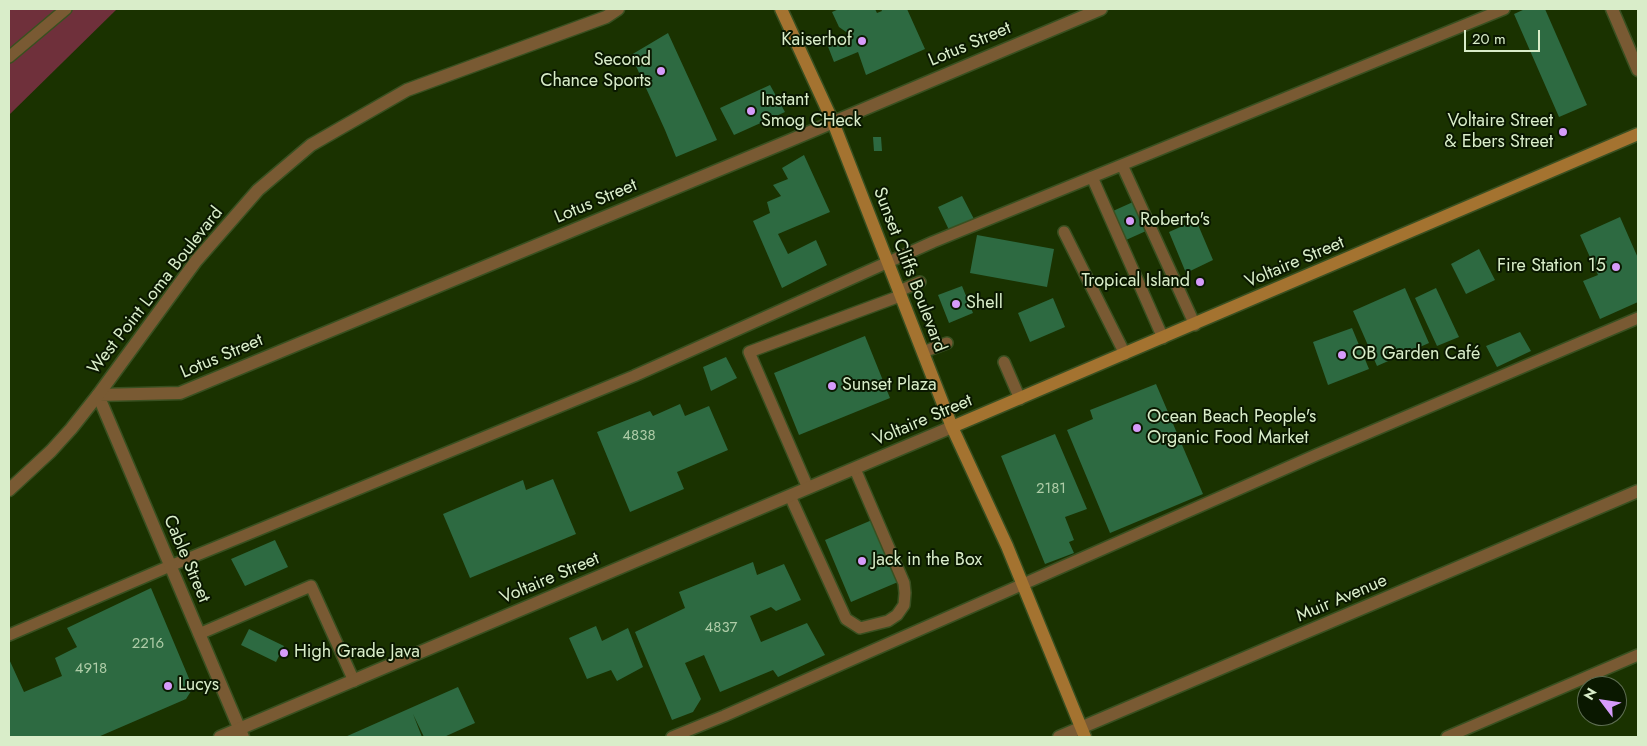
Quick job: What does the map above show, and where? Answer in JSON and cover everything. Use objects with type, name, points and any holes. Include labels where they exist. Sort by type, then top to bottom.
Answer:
[{"type":"main road","name":"Sunset Cliffs Boulevard","points":[[781,9],[833,122],[952,427],[1000,530],[1083,733]]},
{"type":"main road","name":"Voltaire Street","points":[[952,427],[1195,325],[1638,134]]},
{"type":"street","name":"West Point Loma Boulevard","points":[[9,490],[51,450],[98,395],[196,262],[258,190],[311,145],[407,90],[606,17],[618,9]]},
{"type":"street","name":"Lotus Street","points":[[98,395],[180,393],[1101,9]]},
{"type":"street","points":[[1612,9],[1638,70]]},
{"type":"street","name":"Cable Street","points":[[98,395],[241,733]]},
{"type":"street","name":"Voltaire Street","points":[[220,737],[241,733],[354,681],[952,427]]},
{"type":"street","name":"Muir Avenue","points":[[1059,737],[1083,733],[1638,491]]},
{"type":"lane","points":[[9,57],[66,9]]},
{"type":"lane","points":[[9,635],[170,566],[634,376],[934,242],[1504,9]]},
{"type":"lane","points":[[1122,165],[1195,325]]},
{"type":"lane","points":[[1092,177],[1163,338]]},
{"type":"lane","points":[[1064,232],[1125,354]]},
{"type":"lane","points":[[934,242],[937,254]]},
{"type":"lane","points":[[808,488],[749,352],[900,294],[920,282]]},
{"type":"lane","points":[[672,737],[1325,451],[1638,318]]},
{"type":"lane","points":[[923,352],[947,343]]},
{"type":"lane","points":[[1004,362],[1020,399]]},
{"type":"lane","points":[[790,496],[846,619],[851,624],[860,628],[888,621],[897,615],[904,604],[904,583],[855,469]]},
{"type":"lane","points":[[199,634],[311,586],[354,681]]},
{"type":"lane","points":[[1447,737],[1638,655]]},
{"type":"shaded area","points":[[9,9],[117,9],[9,115]]},
{"type":"building","points":[[839,9],[875,9],[877,13],[882,11],[881,9],[907,9],[925,49],[866,75],[858,52],[834,62],[827,44],[849,34],[839,27],[832,12]]},
{"type":"building","points":[[1525,9],[1545,9],[1587,105],[1559,117],[1514,14]]},
{"type":"building","points":[[668,33],[717,140],[676,157],[631,55]]},
{"type":"building","points":[[770,85],[785,112],[734,135],[720,108]]},
{"type":"building","points":[[873,137],[881,137],[882,151],[874,151]]},
{"type":"building","points":[[804,155],[830,212],[778,234],[788,254],[816,240],[827,265],[782,288],[753,221],[770,213],[767,202],[781,196],[773,185],[788,179],[782,168]]},
{"type":"building","points":[[962,196],[974,219],[949,230],[938,207]]},
{"type":"building","name":"Roberto's","points":[[1133,202],[1146,231],[1126,240],[1113,211]]},
{"type":"building","name":"Fire Station 15","points":[[1620,217],[1638,258],[1638,302],[1600,319],[1583,281],[1598,275],[1580,235]]},
{"type":"building","points":[[1196,220],[1213,260],[1186,273],[1169,232]]},
{"type":"building","points":[[977,235],[1054,249],[1047,287],[970,273]]},
{"type":"building","points":[[1479,249],[1495,280],[1466,294],[1451,264]]},
{"type":"building","points":[[962,286],[973,313],[949,323],[938,295]]},
{"type":"building","points":[[1405,288],[1429,343],[1377,366],[1353,311]]},
{"type":"building","points":[[1436,288],[1459,337],[1437,346],[1415,298]]},
{"type":"building","points":[[1053,298],[1065,327],[1030,342],[1018,313]]},
{"type":"building","points":[[1352,328],[1369,369],[1328,385],[1313,342]]},
{"type":"building","points":[[1520,332],[1531,351],[1497,367],[1486,346]]},
{"type":"building","name":"Sunset Plaza","points":[[865,336],[890,398],[799,435],[774,373]]},
{"type":"building","points":[[726,357],[737,378],[711,391],[703,367]]},
{"type":"building","points":[[1156,384],[1203,494],[1110,533],[1067,430],[1093,419],[1090,410]]},
{"type":"building","points":[[680,404],[685,416],[709,406],[728,450],[677,472],[684,489],[630,512],[597,432],[650,411],[653,416]]},
{"type":"building","points":[[1055,434],[1087,509],[1065,517],[1074,540],[1069,542],[1074,553],[1045,564],[1001,456]]},
{"type":"building","points":[[553,479],[576,534],[470,578],[443,514],[523,480],[526,490]]},
{"type":"building","name":"Jack in the Box","points":[[872,520],[898,582],[851,602],[825,540]]},
{"type":"building","points":[[275,540],[288,567],[245,586],[231,559]]},
{"type":"building","points":[[753,562],[757,575],[784,564],[801,600],[776,611],[771,607],[750,616],[761,642],[807,623],[825,655],[778,677],[773,670],[720,692],[704,655],[685,663],[701,699],[693,712],[672,720],[635,632],[685,608],[679,592]]},
{"type":"building","points":[[151,588],[193,688],[186,699],[98,737],[9,737],[9,659],[24,692],[62,676],[55,658],[77,647],[67,628]]},
{"type":"building","points":[[596,626],[602,641],[628,628],[643,667],[617,681],[611,670],[587,679],[569,638]]},
{"type":"building","points":[[249,629],[284,646],[276,662],[241,645]]},
{"type":"building","points":[[458,687],[475,723],[444,737],[424,737],[413,714],[422,737],[345,737]]},
{"type":"place","name":"Kaiserhof","points":[[862,41]]},
{"type":"place","name":"Second Chance Sports","points":[[661,71]]},
{"type":"place","name":"Instant Smog CHeck","points":[[751,111]]},
{"type":"place","name":"Voltaire Street & Ebers Street","points":[[1563,132]]},
{"type":"place","name":"Roberto's","points":[[1130,221]]},
{"type":"place","name":"Fire Station 15","points":[[1616,267]]},
{"type":"place","name":"Tropical Island","points":[[1200,282]]},
{"type":"place","name":"Shell","points":[[956,304]]},
{"type":"place","name":"OB Garden Café","points":[[1342,355]]},
{"type":"place","name":"Sunset Plaza","points":[[832,386]]},
{"type":"place","name":"Ocean Beach People's Organic Food Market","points":[[1137,428]]},
{"type":"place","name":"Jack in the Box","points":[[862,561]]},
{"type":"place","name":"High Grade Java","points":[[284,653]]},
{"type":"place","name":"Lucys","points":[[168,686]]}]
